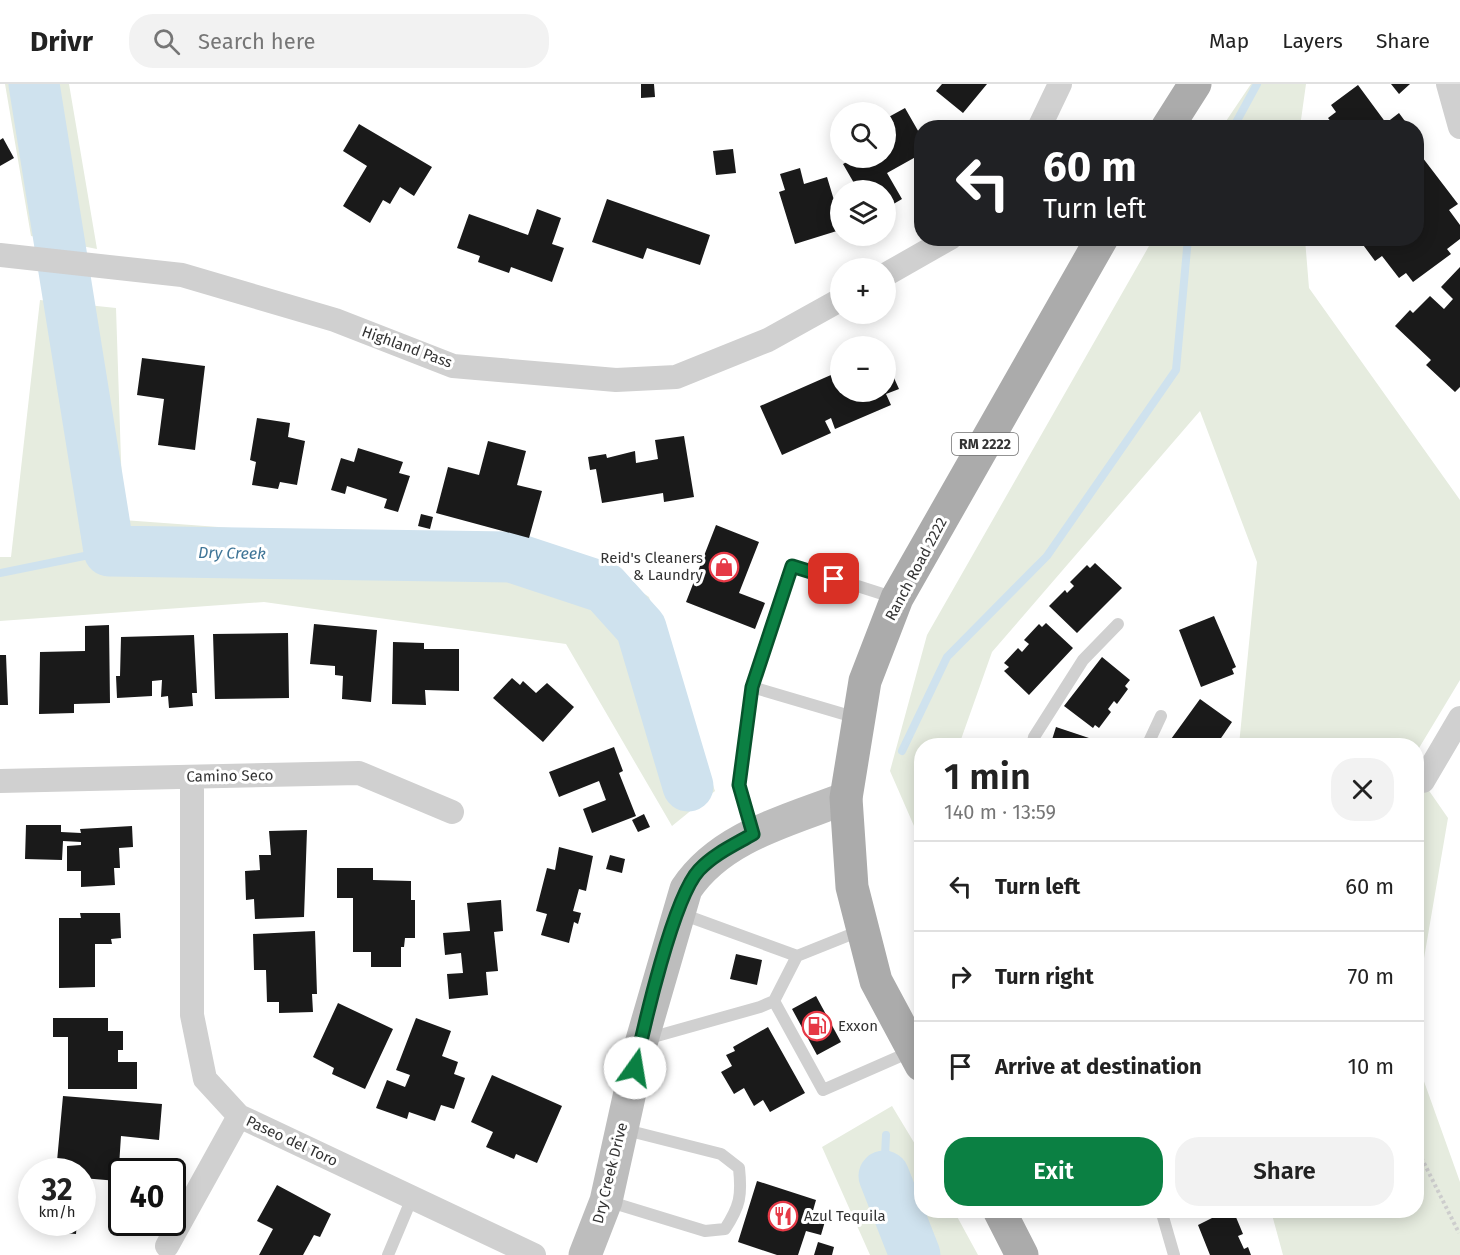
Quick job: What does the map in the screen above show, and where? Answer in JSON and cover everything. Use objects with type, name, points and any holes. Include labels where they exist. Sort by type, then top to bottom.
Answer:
[{"type":"main road","points":[[1172,120],[1194,84]]},
{"type":"main road","name":"Ranch Road 2222","points":[[914,1052],[876,981],[852,887],[846,798],[865,681],[897,598],[1097,246]]},
{"type":"main road","points":[[1003,1218],[1022,1255]]},
{"type":"street","points":[[1043,120],[1060,84]]},
{"type":"street","points":[[1448,84],[1460,127]]},
{"type":"street","points":[[896,269],[936,246]]},
{"type":"street","name":"Highland Pass","points":[[0,255],[182,275],[335,320],[453,366],[616,380],[676,377],[768,340],[830,306]]},
{"type":"street","points":[[1424,779],[1460,718]]},
{"type":"street","name":"Camino Seco","points":[[0,781],[359,773],[452,812]]},
{"type":"street","name":"Paseo del Toro","points":[[192,777],[192,1015],[205,1079],[239,1116],[534,1255]]},
{"type":"street","name":"Dry Creek Drive","points":[[592,1253],[642,1040],[686,889],[712,858],[753,834],[846,798]]},
{"type":"street","points":[[166,1246],[239,1116]]},
{"type":"lane","points":[[753,834],[739,785],[752,687],[792,566],[897,598]]},
{"type":"lane","points":[[1034,738],[1083,660],[1118,624]]},
{"type":"lane","points":[[752,687],[858,718]]},
{"type":"lane","points":[[1151,738],[1161,717]]},
{"type":"lane","points":[[678,913],[797,956],[863,930]]},
{"type":"lane","points":[[642,1040],[774,1001],[797,956]]},
{"type":"lane","points":[[774,1001],[823,1090],[914,1059]]},
{"type":"lane","points":[[606,1201],[705,1231],[725,1229],[736,1212],[742,1192],[739,1168],[722,1154],[622,1129]]},
{"type":"lane","points":[[388,1255],[412,1198]]},
{"type":"lane","points":[[1163,1218],[1174,1255]]},
{"type":"path","points":[[1424,1163],[1459,1233]]},
{"type":"shaded area","points":[[5,84],[69,84],[97,249],[31,236]]},
{"type":"shaded area","points":[[1251,84],[1306,84],[1301,120],[1227,120]]},
{"type":"shaded area","points":[[1149,246],[1306,246],[1309,288],[1460,500],[1460,680],[1424,740],[1240,738],[1257,562],[1200,411],[992,652],[961,738],[914,738],[914,826],[890,771],[927,635]]},
{"type":"shaded area","points":[[40,300],[116,308],[123,520],[412,541],[529,546],[592,558],[649,597],[715,791],[672,826],[566,644],[264,602],[0,621],[0,557],[11,557]]},
{"type":"shaded area","points":[[1424,784],[1448,818],[1424,958]]},
{"type":"shaded area","points":[[1424,1081],[1460,1182],[1460,1255],[1283,1255],[1273,1218],[1424,1218]]},
{"type":"shaded area","points":[[892,1106],[914,1142],[914,1218],[958,1218],[978,1255],[870,1255],[822,1147]]},
{"type":"building","points":[[641,84],[654,84],[655,97],[641,98]]},
{"type":"building","points":[[942,84],[987,84],[963,113],[936,91]]},
{"type":"building","points":[[1391,84],[1410,84],[1399,94]]},
{"type":"building","points":[[1358,85],[1384,120],[1330,120],[1328,118],[1336,112],[1331,105]]},
{"type":"building","points":[[905,108],[914,124],[914,158],[896,168],[896,113]]},
{"type":"building","points":[[1399,113],[1404,120],[1390,120]]},
{"type":"building","points":[[359,124],[432,167],[414,196],[400,187],[390,204],[383,200],[370,223],[343,206],[367,166],[343,151]]},
{"type":"building","points":[[3,138],[14,158],[0,166],[0,140]]},
{"type":"building","points":[[733,149],[736,173],[716,175],[713,151]]},
{"type":"building","points":[[1424,159],[1458,204],[1449,210],[1460,225],[1460,239],[1447,249],[1451,254],[1413,282],[1406,273],[1399,278],[1382,256],[1375,261],[1364,246],[1424,246]]},
{"type":"building","points":[[800,168],[804,184],[827,177],[830,187],[830,233],[795,244],[779,192],[785,190],[780,174]]},
{"type":"building","points":[[845,168],[896,168],[887,173],[891,180],[852,180]]},
{"type":"building","points":[[896,189],[902,199],[896,203]]},
{"type":"building","points":[[607,199],[710,235],[700,265],[647,248],[643,259],[592,242]]},
{"type":"building","points":[[537,209],[561,218],[552,244],[564,248],[552,282],[511,267],[509,273],[478,262],[480,256],[457,248],[469,214],[528,235]]},
{"type":"building","points":[[1460,267],[1460,387],[1455,392],[1426,365],[1431,360],[1395,326],[1410,310],[1413,313],[1430,296],[1444,309],[1453,299],[1441,287]]},
{"type":"building","points":[[142,358],[205,366],[195,450],[158,445],[164,399],[137,395]]},
{"type":"building","points":[[830,375],[830,402],[890,402],[891,405],[835,429],[831,418],[825,421],[831,433],[782,455],[760,406]]},
{"type":"building","points":[[257,418],[290,423],[288,437],[305,441],[297,485],[280,482],[278,489],[252,485],[256,462],[250,460]]},
{"type":"building","points":[[684,436],[694,497],[664,502],[663,493],[602,503],[596,469],[590,470],[588,457],[606,454],[607,458],[635,451],[636,463],[658,459],[655,440]]},
{"type":"building","points":[[488,441],[526,451],[517,485],[542,491],[529,538],[436,513],[448,467],[479,475]]},
{"type":"building","points":[[358,448],[403,462],[399,473],[410,476],[398,512],[384,508],[387,499],[347,486],[345,494],[331,490],[341,458],[354,462]]},
{"type":"building","points":[[421,514],[433,517],[430,529],[418,526]]},
{"type":"building","name":"Reid's Cleaners & Laundry","points":[[716,525],[759,542],[739,593],[765,603],[755,629],[686,602]]},
{"type":"building","points":[[1095,563],[1122,588],[1077,633],[1049,606],[1065,590],[1067,593],[1074,586],[1070,582],[1087,565],[1090,568]]},
{"type":"building","points":[[1214,616],[1236,667],[1232,669],[1234,674],[1201,687],[1179,630]]},
{"type":"building","points":[[1046,623],[1073,648],[1029,695],[1004,671],[1009,667],[1004,663],[1018,648],[1022,652],[1029,644],[1024,640],[1039,624],[1042,627]]},
{"type":"building","points":[[314,624],[377,630],[371,702],[342,699],[343,676],[335,675],[335,666],[310,664]]},
{"type":"building","points":[[109,625],[110,703],[74,704],[74,713],[39,714],[40,652],[85,651],[85,626]]},
{"type":"building","points":[[288,633],[289,698],[215,699],[213,634]]},
{"type":"building","points":[[194,635],[197,693],[192,693],[193,706],[169,708],[168,696],[161,697],[162,680],[152,681],[152,696],[117,698],[116,676],[120,676],[121,637]]},
{"type":"building","points":[[393,642],[424,643],[424,649],[459,649],[459,691],[425,690],[426,705],[392,704]]},
{"type":"building","points":[[0,655],[6,655],[8,705],[0,705]]},
{"type":"building","points":[[1102,657],[1130,680],[1125,686],[1128,689],[1117,704],[1114,701],[1108,709],[1111,712],[1099,728],[1095,725],[1093,728],[1064,706]]},
{"type":"building","points":[[512,678],[520,685],[523,681],[536,693],[547,683],[574,707],[543,742],[493,698]]},
{"type":"building","points":[[1200,699],[1232,722],[1221,738],[1172,738]]},
{"type":"building","points":[[1056,727],[1089,738],[1053,738]]},
{"type":"building","points":[[614,747],[623,771],[619,773],[636,816],[592,833],[583,809],[606,800],[599,781],[559,797],[549,772]]},
{"type":"building","points":[[644,814],[650,827],[638,832],[632,820]]},
{"type":"building","points":[[26,825],[61,825],[61,832],[81,833],[80,829],[132,826],[133,847],[119,848],[120,868],[114,868],[115,885],[81,887],[81,871],[67,871],[67,846],[81,845],[81,842],[63,841],[62,860],[25,859]]},
{"type":"building","points":[[307,830],[304,917],[255,919],[254,899],[246,900],[245,871],[260,870],[259,855],[271,855],[269,831]]},
{"type":"building","points":[[559,847],[593,856],[586,891],[579,889],[573,911],[581,913],[578,924],[574,922],[569,943],[541,935],[547,914],[536,911],[547,868],[555,870]]},
{"type":"building","points":[[610,855],[625,859],[622,873],[606,869]]},
{"type":"building","points":[[337,868],[373,868],[373,880],[411,881],[411,900],[415,900],[415,938],[405,938],[404,947],[401,947],[401,967],[371,967],[371,952],[353,952],[353,898],[337,898]]},
{"type":"building","points":[[501,900],[503,931],[494,932],[498,971],[486,972],[488,995],[449,999],[447,974],[463,973],[461,953],[445,955],[443,933],[470,931],[467,903]]},
{"type":"building","points":[[80,913],[120,913],[121,938],[111,939],[112,944],[95,944],[95,987],[59,988],[59,918],[81,918]]},
{"type":"building","points":[[315,931],[317,994],[312,994],[313,1012],[279,1013],[279,1002],[267,1002],[266,970],[254,970],[253,934]]},
{"type":"building","points":[[736,954],[762,960],[757,985],[730,979]]},
{"type":"building","name":"Exxon","points":[[816,996],[841,1042],[817,1055],[792,1009]]},
{"type":"building","points":[[338,1003],[393,1029],[365,1089],[332,1074],[334,1068],[313,1057]]},
{"type":"building","points":[[53,1018],[108,1018],[108,1031],[123,1031],[123,1050],[118,1050],[118,1062],[137,1062],[137,1089],[68,1089],[68,1037],[53,1037]]},
{"type":"building","points":[[416,1018],[451,1031],[442,1056],[458,1062],[454,1074],[465,1078],[454,1109],[441,1105],[435,1121],[409,1112],[407,1119],[376,1108],[387,1080],[405,1087],[410,1075],[396,1070]]},
{"type":"building","points":[[768,1027],[805,1093],[770,1112],[763,1100],[754,1106],[744,1088],[734,1094],[721,1072],[732,1066],[726,1055],[735,1051],[733,1047]]},
{"type":"building","points":[[492,1075],[562,1106],[537,1163],[516,1154],[514,1159],[486,1147],[493,1132],[471,1122]]},
{"type":"building","points":[[63,1096],[162,1104],[159,1140],[121,1136],[120,1158],[108,1158],[108,1180],[96,1179],[96,1158],[57,1158]]},
{"type":"building","name":"Azul Tequila","points":[[757,1181],[816,1200],[812,1214],[826,1218],[821,1235],[806,1231],[798,1255],[777,1255],[738,1242]]},
{"type":"building","points":[[277,1185],[331,1214],[320,1237],[314,1235],[303,1255],[259,1255],[273,1229],[257,1221]]},
{"type":"building","points":[[1212,1218],[1236,1218],[1243,1234],[1238,1236],[1244,1249],[1248,1247],[1251,1255],[1210,1255],[1198,1225]]},
{"type":"building","points":[[818,1242],[834,1247],[832,1255],[814,1255]]},
{"type":"waterway","name":"Dry Creek","points":[[34,84],[109,551],[511,557],[605,588],[641,628],[688,786]]},
{"type":"waterway","points":[[1237,120],[1257,84]]},
{"type":"waterway","points":[[902,751],[947,657],[1047,556],[1176,370],[1187,246]]},
{"type":"waterway","points":[[0,573],[109,551]]},
{"type":"waterway","points":[[884,1176],[886,1135]]},
{"type":"waterway","name":"Dry Creek","points":[[884,1176],[915,1255]]},
{"type":"place","name":"Reid's Cleaners & Laundry","points":[[724,567]]},
{"type":"place","name":"Exxon","points":[[817,1026]]},
{"type":"place","name":"Azul Tequila","points":[[783,1216]]},
{"type":"route","points":[[635,1068],[673,927],[686,889],[712,858],[753,834],[739,785],[752,687],[792,566],[834,579]]}]
